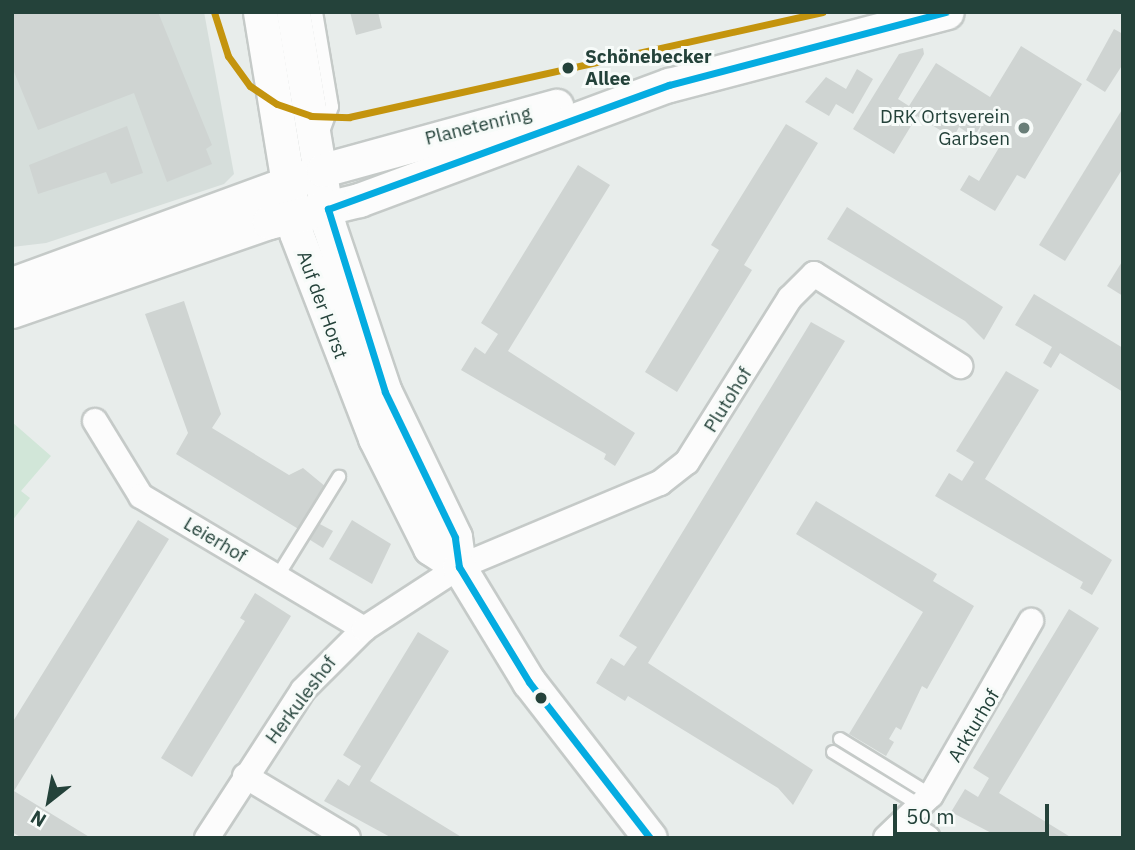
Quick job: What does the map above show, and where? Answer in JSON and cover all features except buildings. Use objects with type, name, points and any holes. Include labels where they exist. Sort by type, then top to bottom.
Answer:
[{"type":"street","name":"Auf der Horst","points":[[260,12],[294,217],[375,438],[430,548],[459,567]]},
{"type":"street","name":"Auf der Horst","points":[[293,12],[321,156],[328,209],[385,392],[455,537],[459,567],[529,682],[650,838]]},
{"type":"street","name":"Planetenring","points":[[290,183],[321,156],[669,85],[947,12]]},
{"type":"street","name":"Planetenring","points":[[294,217],[328,209],[669,85]]},
{"type":"street","points":[[16,293],[290,183]]},
{"type":"street","points":[[16,293],[294,217]]},
{"type":"street","name":"Plutohof","points":[[459,567],[677,471],[700,445],[790,298],[814,274],[960,366]]},
{"type":"street","name":"Leierhof","points":[[95,421],[141,496],[364,629]]},
{"type":"street","name":"Herkuleshof","points":[[207,838],[245,776],[320,670],[364,629],[459,567]]},
{"type":"street","name":"Arkturhof","points":[[911,815],[1031,621]]},
{"type":"street","points":[[245,776],[348,838]]},
{"type":"street","points":[[911,815],[928,838]]},
{"type":"lane","points":[[316,12],[332,107],[321,156]]},
{"type":"lane","points":[[276,577],[338,477]]},
{"type":"lane","points":[[841,739],[911,815]]},
{"type":"lane","points":[[833,752],[911,815]]},
{"type":"shaded area","points":[[12,12],[204,12],[234,174],[224,184],[46,243],[12,247]]},
{"type":"green space","points":[[12,422],[51,456],[21,491],[30,498],[12,521]]},
{"type":"transit line","points":[[214,12],[228,56],[250,86],[277,104],[311,116],[349,117],[822,12]]},
{"type":"transit line","points":[[650,838],[529,682],[459,567],[455,537],[385,392],[328,209],[669,85],[946,12]]},
{"type":"place","name":"Schönebecker Allee","points":[[568,68]]},
{"type":"place","name":"DRK Ortsverein Garbsen","points":[[1024,128]]}]
